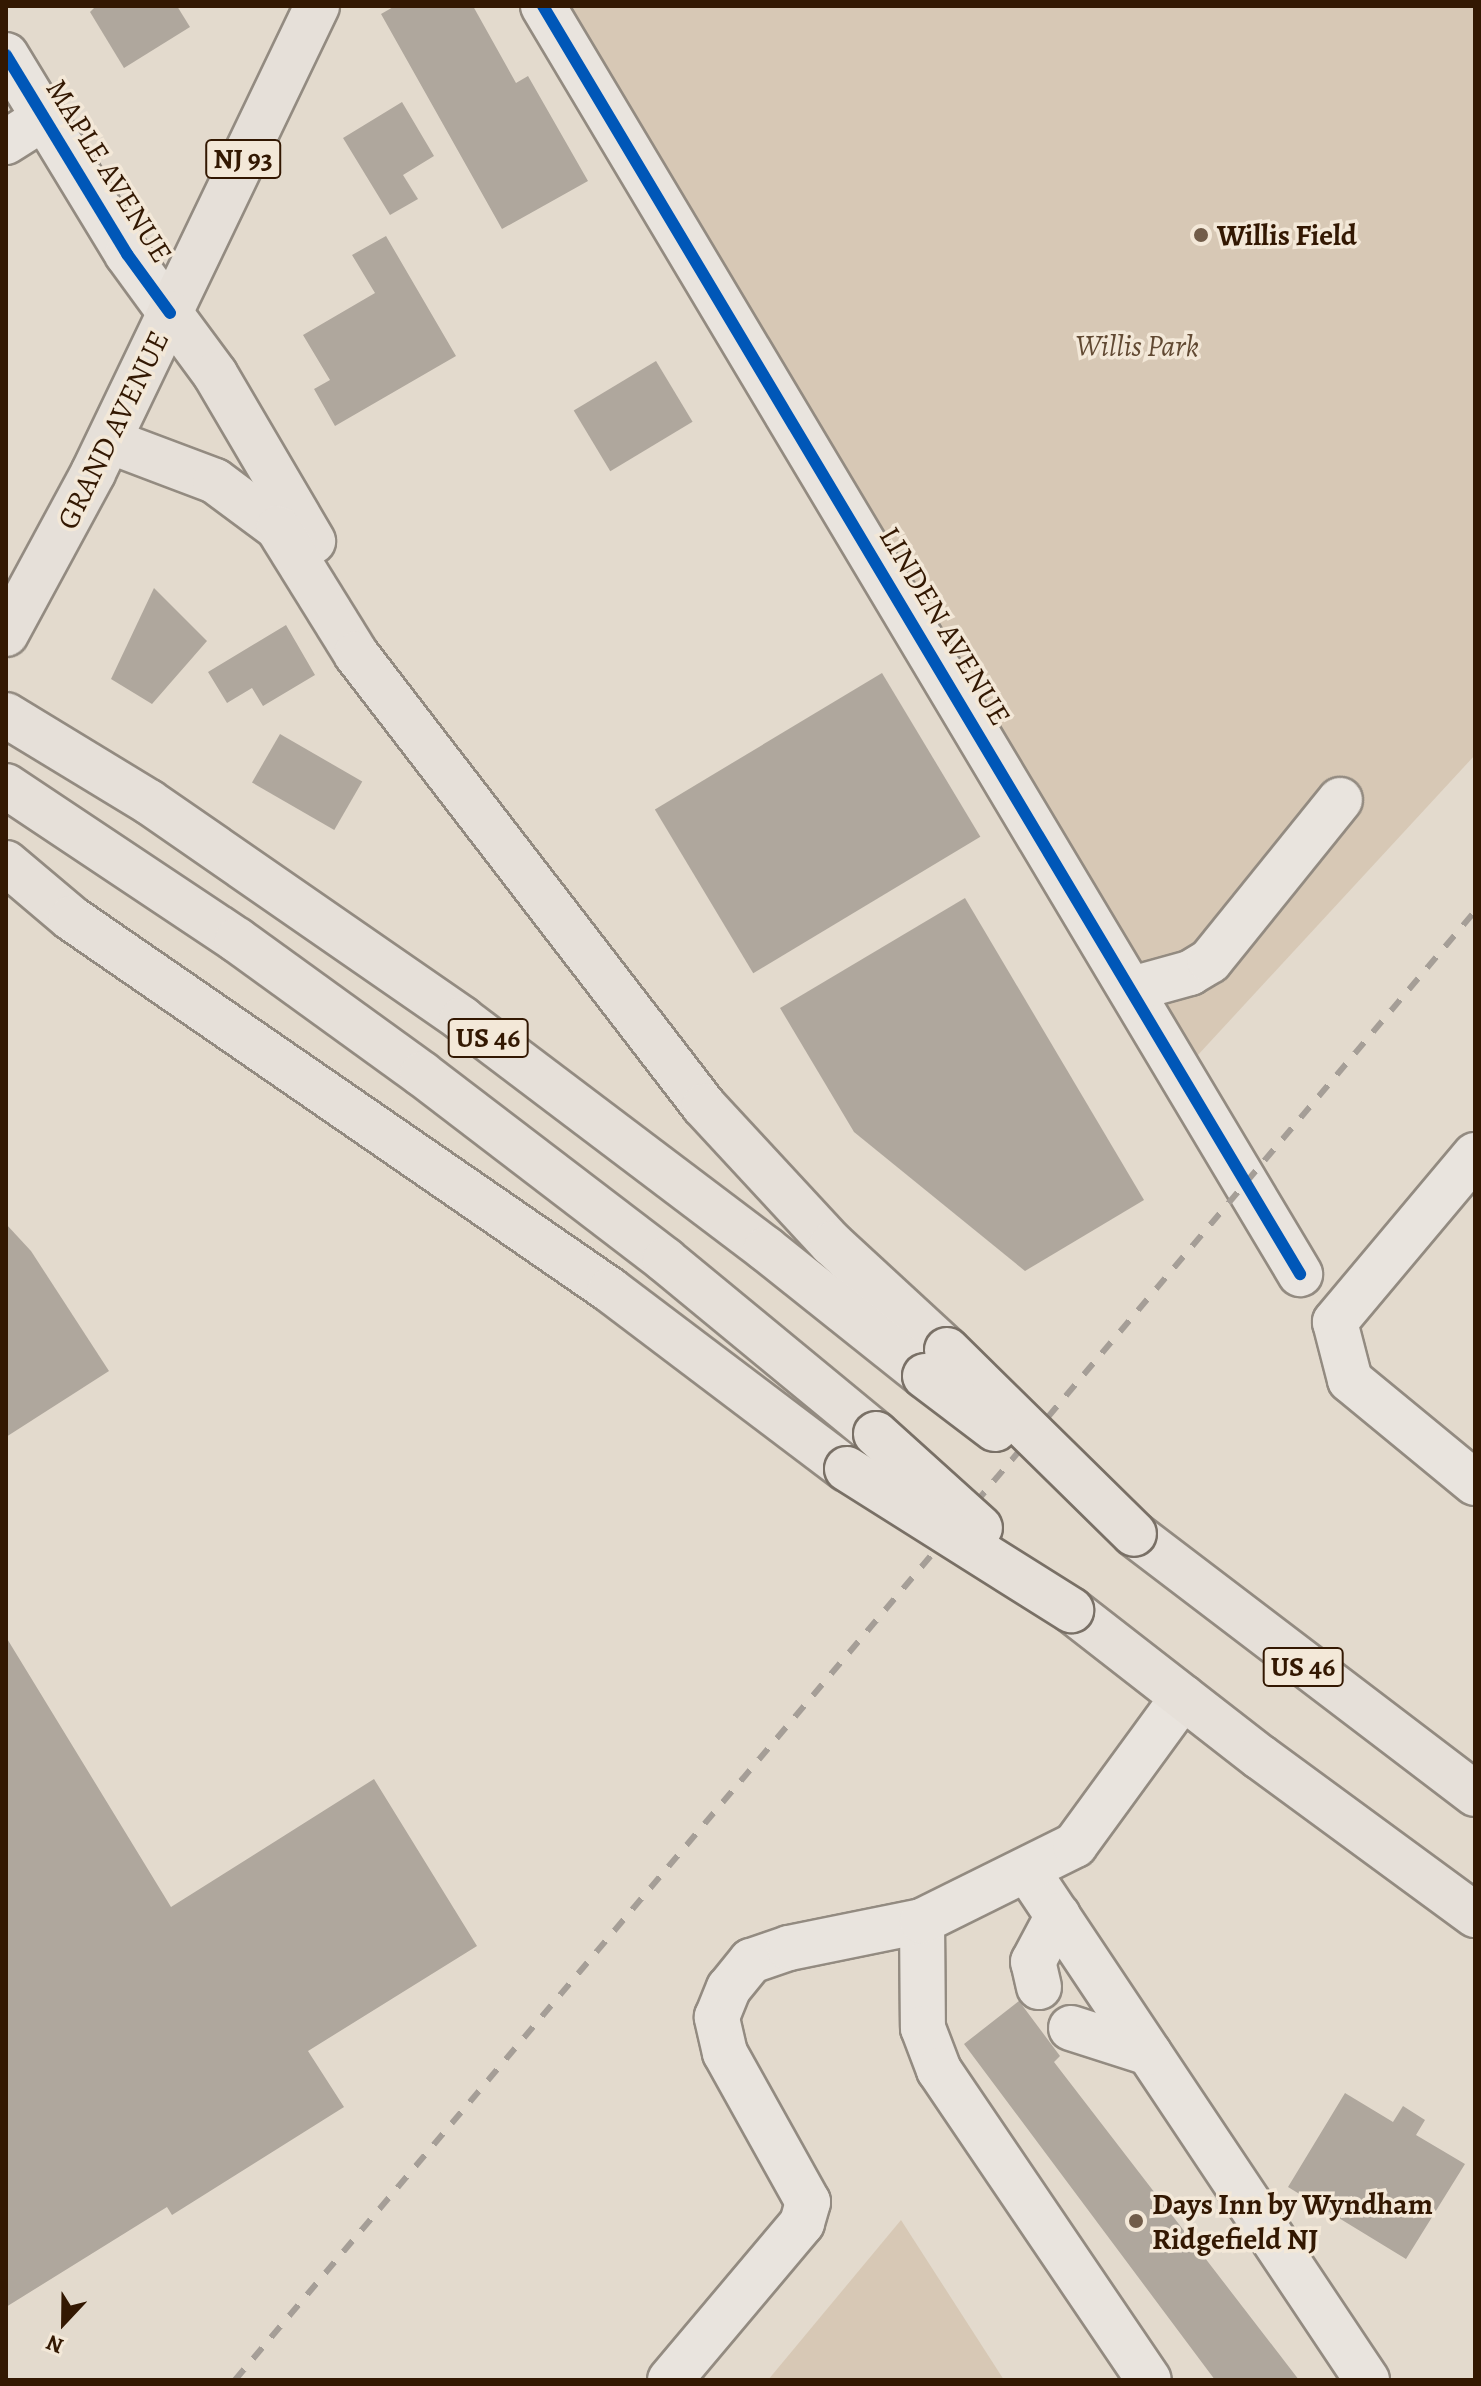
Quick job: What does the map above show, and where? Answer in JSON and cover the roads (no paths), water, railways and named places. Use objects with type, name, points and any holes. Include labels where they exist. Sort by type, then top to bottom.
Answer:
[{"type":"main road","name":"GRAND AVENUE","points":[[6,634],[19,586],[109,441],[317,6]]},
{"type":"main road","points":[[170,313],[215,374],[436,760]]},
{"type":"main road","points":[[109,441],[215,481],[272,522],[356,654],[738,1146],[832,1244],[936,1363]]},
{"type":"main road","name":"US 46","points":[[18,722],[149,802],[462,1019],[706,1202],[936,1363],[1134,1534],[1475,1794]]},
{"type":"main road","name":"US 46","points":[[6,786],[288,977],[543,1164],[876,1434],[1071,1610],[1475,1915]]},
{"type":"main road","points":[[6,863],[71,918],[610,1290],[847,1469],[1071,1610]]},
{"type":"main road","points":[[6,893],[71,918]]},
{"type":"street","name":"LINDEN AVENUE","points":[[543,6],[1300,1274]]},
{"type":"street","name":"MAPLE AVENUE","points":[[6,55],[127,254],[170,313]]},
{"type":"street","points":[[6,142],[44,118]]},
{"type":"street","points":[[1132,989],[1190,973],[1210,961],[1340,800]]},
{"type":"street","points":[[1475,1155],[1335,1322],[1350,1380],[1475,1483]]},
{"type":"street","points":[[670,2380],[802,2223],[808,2202],[725,2053],[717,2017],[729,1988],[751,1961],[763,1956],[922,1921],[1075,1845],[1183,1697]]},
{"type":"street","points":[[1027,1870],[1367,2380]]},
{"type":"street","points":[[1039,1987],[1033,1962],[1058,1915]]},
{"type":"street","points":[[922,1921],[923,2028],[939,2070],[1149,2380]]},
{"type":"street","points":[[1071,2028],[1149,2053]]},
{"type":"railway","points":[[235,2380],[1475,911]]},
{"type":"place","name":"Willis Field","points":[[1201,235]]},
{"type":"place","name":"Days Inn by Wyndham Ridgefield NJ","points":[[1136,2221]]},
{"type":"park label","name":"Willis Park","points":[[1137,346]]}]
